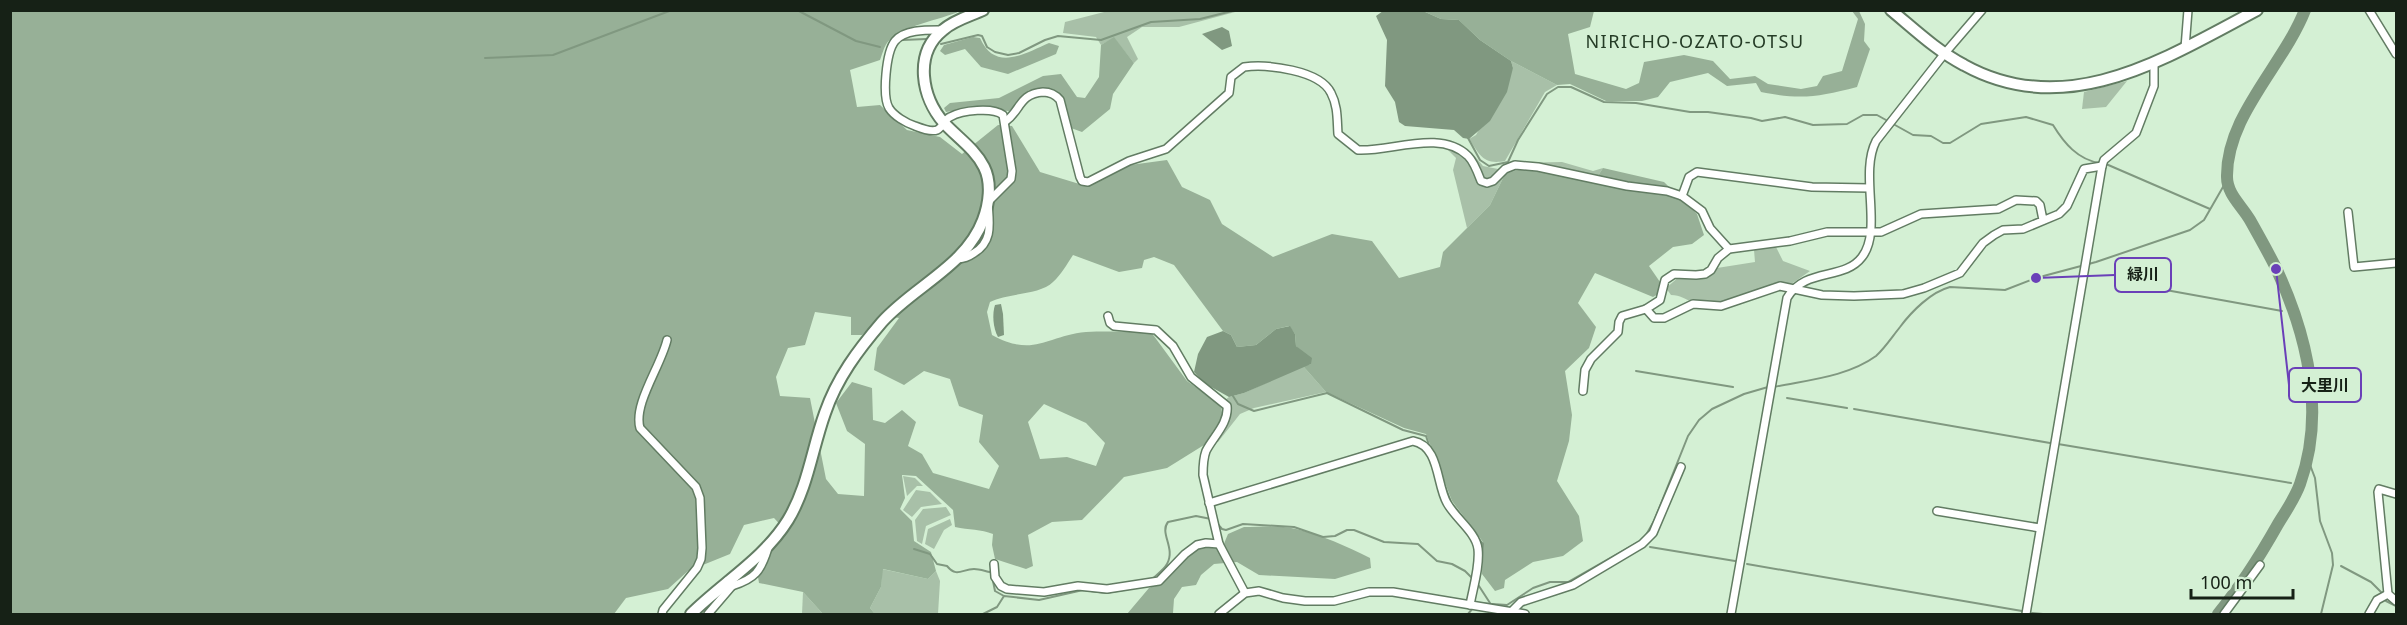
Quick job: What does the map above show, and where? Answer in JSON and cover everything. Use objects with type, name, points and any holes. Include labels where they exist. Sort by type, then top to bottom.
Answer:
[{"type":"highway","points":[[691,615],[729,584],[768,545],[788,520],[797,503],[825,412],[847,366],[887,317],[956,259],[974,238],[983,221],[988,202],[988,182],[984,167],[969,146],[944,123],[930,103],[924,86],[924,67],[927,53],[935,38],[943,30],[983,10]]},
{"type":"highway","points":[[1890,10],[1945,53],[1979,72],[2000,80],[2039,86],[2084,86],[2108,81],[2154,64],[2257,10]]},
{"type":"street","points":[[1731,615],[1771,382],[1785,309],[1792,289],[1810,278],[1856,263],[1866,249],[1870,231],[1871,150],[1945,53],[1982,10]]},
{"type":"street","points":[[2185,48],[2188,10]]},
{"type":"street","points":[[2369,10],[2397,54]]},
{"type":"street","points":[[943,30],[924,30],[905,34],[895,41],[888,56],[884,97],[889,109],[898,117],[916,126],[934,131],[939,129],[949,117],[964,112],[1000,113],[1006,121],[1011,179],[988,202]]},
{"type":"street","points":[[1646,309],[1654,318],[1664,318],[1693,304],[1721,306],[1780,286],[1822,295],[1854,297],[1903,294],[1960,273],[1983,243],[1994,235],[2003,230],[2023,229],[2059,214],[2067,206],[2084,169],[2103,163],[2136,133],[2154,86],[2154,64]]},
{"type":"street","points":[[1006,121],[1030,94],[1046,92],[1054,94],[1060,100],[1080,177],[1082,181],[1088,182],[1129,161],[1166,149],[1229,93],[1231,78],[1244,67],[1295,70],[1324,84],[1330,91],[1336,106],[1338,134],[1358,150],[1417,143],[1443,145],[1457,148],[1470,157],[1481,181],[1487,183],[1493,181],[1505,169],[1515,165],[1538,167],[1627,186],[1667,191],[1682,196],[1702,211],[1710,228],[1729,249]]},
{"type":"street","points":[[2026,615],[2103,163]]},
{"type":"street","points":[[1682,196],[1689,177],[1697,172],[1812,187],[1869,188]]},
{"type":"street","points":[[1583,391],[1585,369],[1618,332],[1622,316],[1646,309],[1660,300],[1665,280],[1674,274],[1705,274],[1729,249],[1790,241],[1827,232],[1881,232],[1921,214],[1998,209],[2016,201],[2036,201],[2040,205],[2043,220]]},
{"type":"street","points":[[2348,212],[2354,267],[2397,263]]},
{"type":"street","points":[[1108,316],[1110,323],[1114,326],[1156,330],[1173,346],[1191,377],[1227,406],[1226,418],[1205,452],[1203,464],[1219,544],[1245,593]]},
{"type":"street","points":[[662,615],[663,610],[697,568],[702,548],[700,498],[696,487],[640,428],[638,420],[639,410],[663,357],[667,340]]},
{"type":"street","points":[[1209,503],[1413,441],[1420,442],[1425,445],[1436,465],[1446,502],[1476,542],[1478,551],[1474,580],[1475,609]]},
{"type":"street","points":[[1511,612],[1521,602],[1573,585],[1642,544],[1653,533],[1681,466]]},
{"type":"street","points":[[2397,494],[2383,489],[2379,489],[2378,492],[2388,594],[2397,601]]},
{"type":"street","points":[[1937,511],[2040,528]]},
{"type":"street","points":[[994,564],[995,577],[1001,586],[1007,589],[1044,592],[1078,586],[1107,589],[1159,581],[1197,545],[1219,544]]},
{"type":"street","points":[[2224,615],[2260,565]]},
{"type":"street","points":[[708,615],[729,584]]},
{"type":"street","points":[[1219,615],[1245,593],[1259,591],[1283,598],[1334,601],[1369,592],[1393,592],[1475,609],[1525,615]]},
{"type":"street","points":[[2369,615],[2377,600],[2388,594]]},
{"type":"shaded area","points":[[10,11],[960,11],[901,32],[887,43],[880,60],[850,70],[857,107],[880,105],[907,130],[940,137],[962,154],[998,125],[1012,126],[1040,172],[1086,186],[1130,165],[1167,160],[1182,187],[1210,200],[1222,224],[1273,257],[1332,234],[1372,241],[1399,278],[1440,267],[1443,252],[1490,205],[1505,174],[1522,169],[1594,182],[1603,168],[1664,182],[1697,214],[1704,235],[1692,244],[1673,247],[1649,266],[1660,282],[1660,293],[1653,297],[1595,273],[1578,303],[1596,327],[1589,348],[1565,371],[1572,415],[1569,441],[1557,481],[1579,516],[1583,541],[1563,556],[1533,562],[1505,580],[1504,588],[1495,591],[1482,574],[1483,542],[1452,501],[1426,434],[1404,428],[1326,392],[1303,366],[1311,364],[1296,346],[1295,334],[1289,326],[1276,329],[1256,345],[1237,347],[1231,335],[1223,331],[1174,265],[1154,257],[1144,260],[1142,268],[1119,272],[1073,255],[1059,276],[1047,286],[990,302],[987,312],[992,335],[1007,342],[1030,345],[1086,332],[1151,332],[1187,381],[1220,404],[1223,416],[1204,445],[1167,468],[1124,477],[1082,520],[1052,522],[1028,535],[1033,566],[1026,569],[995,559],[992,545],[993,534],[955,527],[953,510],[916,476],[902,475],[905,498],[900,509],[912,521],[914,541],[931,552],[936,571],[928,579],[883,569],[881,587],[870,608],[875,614],[823,614],[803,592],[759,583],[756,565],[786,531],[774,518],[744,525],[730,554],[688,571],[668,589],[626,598],[614,614],[11,614]],"holes":[[[815,312],[851,317],[851,335],[862,335],[883,315],[899,318],[877,348],[874,370],[904,385],[924,371],[950,379],[959,406],[983,415],[979,442],[999,466],[989,489],[933,473],[922,454],[908,446],[916,422],[902,410],[885,423],[873,420],[872,388],[852,382],[836,403],[847,431],[865,444],[864,496],[838,494],[826,479],[810,398],[780,396],[776,377],[788,348],[805,345]],[[1044,404],[1086,423],[1105,443],[1096,466],[1067,457],[1040,459],[1028,422]]]},
{"type":"shaded area","points":[[1108,11],[1239,11],[1179,27],[1142,27],[1127,37],[1138,59],[1134,63],[1114,38],[1101,45],[1096,37],[1063,33],[1065,22]]},
{"type":"shaded area","points":[[1383,11],[1423,11],[1441,19],[1459,20],[1480,40],[1511,61],[1513,68],[1507,92],[1490,121],[1469,139],[1463,138],[1454,130],[1405,126],[1399,122],[1395,102],[1385,86],[1387,40],[1376,16]]},
{"type":"shaded area","points":[[1423,11],[1594,11],[1590,27],[1568,34],[1575,74],[1626,89],[1639,83],[1644,62],[1684,55],[1713,61],[1730,79],[1755,76],[1768,84],[1801,89],[1817,86],[1823,76],[1842,71],[1858,19],[1852,11],[1859,11],[1865,24],[1864,41],[1870,49],[1857,87],[1831,93],[1799,97],[1761,92],[1756,83],[1727,86],[1708,73],[1670,82],[1658,97],[1642,101],[1606,101],[1570,84],[1557,85],[1511,61],[1480,40],[1459,20],[1441,19]]},
{"type":"shaded area","points":[[1222,27],[1229,31],[1232,46],[1222,50],[1202,34]]},
{"type":"shaded area","points":[[973,37],[980,38],[994,55],[1002,57],[1020,55],[1049,43],[1059,46],[1056,54],[1008,74],[981,67],[965,49],[945,55],[940,51],[944,45]]},
{"type":"shaded area","points":[[1114,37],[1134,63],[1113,94],[1110,109],[1082,132],[1071,128],[1063,101],[1056,93],[1049,91],[1029,90],[1009,111],[965,109],[946,112],[944,108],[950,103],[999,98],[1043,76],[1061,74],[1077,97],[1085,98],[1099,77],[1101,45]]},
{"type":"shaded area","points":[[1511,61],[1557,85],[1545,92],[1505,161],[1492,162],[1476,150],[1469,139],[1476,135],[1513,68]]},
{"type":"shaded area","points":[[2127,81],[2106,107],[2082,109],[2084,92]]},
{"type":"shaded area","points":[[1448,150],[1472,153],[1483,166],[1498,169],[1512,163],[1562,162],[1593,171],[1603,168],[1594,182],[1505,174],[1490,205],[1467,228],[1453,170],[1456,158]]},
{"type":"shaded area","points":[[1776,247],[1783,261],[1810,271],[1790,285],[1773,283],[1746,296],[1723,302],[1693,302],[1671,295],[1666,288],[1680,276],[1698,279],[1712,274],[1717,268],[1755,262],[1754,250]]},
{"type":"shaded area","points":[[1001,304],[1004,335],[998,337],[993,313],[995,305]]},
{"type":"shaded area","points":[[1290,326],[1295,334],[1296,346],[1312,358],[1311,364],[1244,393],[1229,397],[1204,383],[1194,372],[1198,354],[1207,337],[1223,331],[1231,335],[1237,347],[1256,345],[1276,329]]},
{"type":"shaded area","points":[[1303,366],[1326,392],[1254,408],[1240,414],[1218,442],[1204,445],[1223,416],[1220,404],[1229,397],[1244,393]]},
{"type":"shaded area","points":[[903,476],[915,478],[923,486],[917,486],[907,496]]},
{"type":"shaded area","points":[[916,490],[930,492],[942,504],[921,507],[912,517],[903,510]]},
{"type":"shaded area","points":[[946,507],[951,515],[926,526],[922,544],[917,541],[915,520],[923,509]]},
{"type":"shaded area","points":[[950,519],[952,525],[944,530],[934,549],[925,544],[928,529]]},
{"type":"shaded area","points":[[1244,527],[1283,527],[1315,534],[1370,558],[1371,568],[1335,579],[1259,575],[1237,562],[1214,564],[1201,575],[1196,585],[1182,587],[1174,599],[1173,613],[1127,614],[1149,588],[1160,583],[1187,554],[1208,545],[1223,546],[1228,534]]},
{"type":"shaded area","points":[[882,569],[928,579],[936,571],[940,581],[938,614],[875,614],[870,608],[881,587]]},
{"type":"shaded area","points":[[803,592],[823,614],[802,614]]},
{"type":"waterway","points":[[485,58],[553,55],[672,10]]},
{"type":"waterway","points":[[797,10],[856,41],[880,47]]},
{"type":"waterway","points":[[941,44],[978,35],[982,36],[987,47],[995,52],[1008,55],[1019,53],[1058,36],[1101,40],[1151,22],[1200,19],[1236,10]]},
{"type":"waterway","points":[[2218,614],[2250,570],[2296,494],[2308,457],[2312,429],[2312,402],[2304,347],[2276,268],[2250,220],[2229,189],[2227,177],[2229,155],[2245,112],[2295,31],[2305,10]]},
{"type":"waterway","points":[[903,40],[926,39]]},
{"type":"waterway","points":[[1468,138],[1480,160],[1489,166],[1508,162],[1518,140],[1547,94],[1558,87],[1571,87],[1604,102],[1636,103],[1762,121],[1785,117],[1813,125],[1847,124],[1863,115],[1877,115],[1913,135],[1931,136],[1943,143],[1950,143],[1981,124],[2026,117],[2053,125],[2072,150],[2100,163]]},
{"type":"waterway","points":[[2106,164],[2210,209]]},
{"type":"waterway","points":[[1774,387],[1826,377],[1865,363],[1879,353],[1916,309],[1943,289],[1950,287],[2005,290],[2036,278],[2096,262],[2190,230],[2204,220],[2227,180]]},
{"type":"waterway","points":[[2116,281],[2282,311]]},
{"type":"waterway","points":[[1636,371],[1733,387]]},
{"type":"waterway","points":[[1468,614],[1477,603],[1507,605],[1533,588],[1550,582],[1568,582],[1640,541],[1654,521],[1688,436],[1699,420],[1712,409],[1744,394],[1768,387]]},
{"type":"waterway","points":[[1233,396],[1238,404],[1254,411],[1327,393],[1403,430],[1426,436],[1430,448]]},
{"type":"waterway","points":[[1787,398],[1847,408]]},
{"type":"waterway","points":[[1854,409],[2050,443]]},
{"type":"waterway","points":[[2058,444],[2291,483]]},
{"type":"waterway","points":[[2307,457],[2315,478],[2320,521],[2332,553],[2333,565],[2321,614]]},
{"type":"waterway","points":[[1443,481],[1451,502],[1465,520]]},
{"type":"waterway","points":[[1150,581],[1164,568],[1169,558],[1170,552],[1165,531],[1168,522],[1196,516],[1211,519]]},
{"type":"waterway","points":[[1216,522],[1226,530],[1243,524],[1294,527],[1323,537],[1354,530],[1384,542],[1418,544],[1437,561],[1452,564],[1465,571],[1473,579]]},
{"type":"waterway","points":[[1477,537],[1483,544],[1482,556]]},
{"type":"waterway","points":[[1650,547],[1735,561]]},
{"type":"waterway","points":[[914,549],[930,554],[937,564],[947,566],[954,572],[970,569],[990,572]]},
{"type":"waterway","points":[[1747,564],[2022,611]]},
{"type":"waterway","points":[[2341,566],[2371,582],[2381,592]]},
{"type":"waterway","points":[[993,581],[995,591],[1004,596]]},
{"type":"waterway","points":[[1477,583],[1490,603]]},
{"type":"waterway","points":[[962,614],[983,614],[997,607],[1004,596],[1039,600],[1083,590],[1106,593],[1129,589]]},
{"type":"waterway","points":[[2386,601],[2396,606]]},
{"type":"waterway","points":[[2032,613],[2043,614]]},
{"type":"place","name":"大里川","points":[[2276,269]]},
{"type":"place","name":"緑川","points":[[2036,278]]},
{"type":"district","name":"NIRICHO-OZATO-OTSU","points":[[1695,41]]}]
